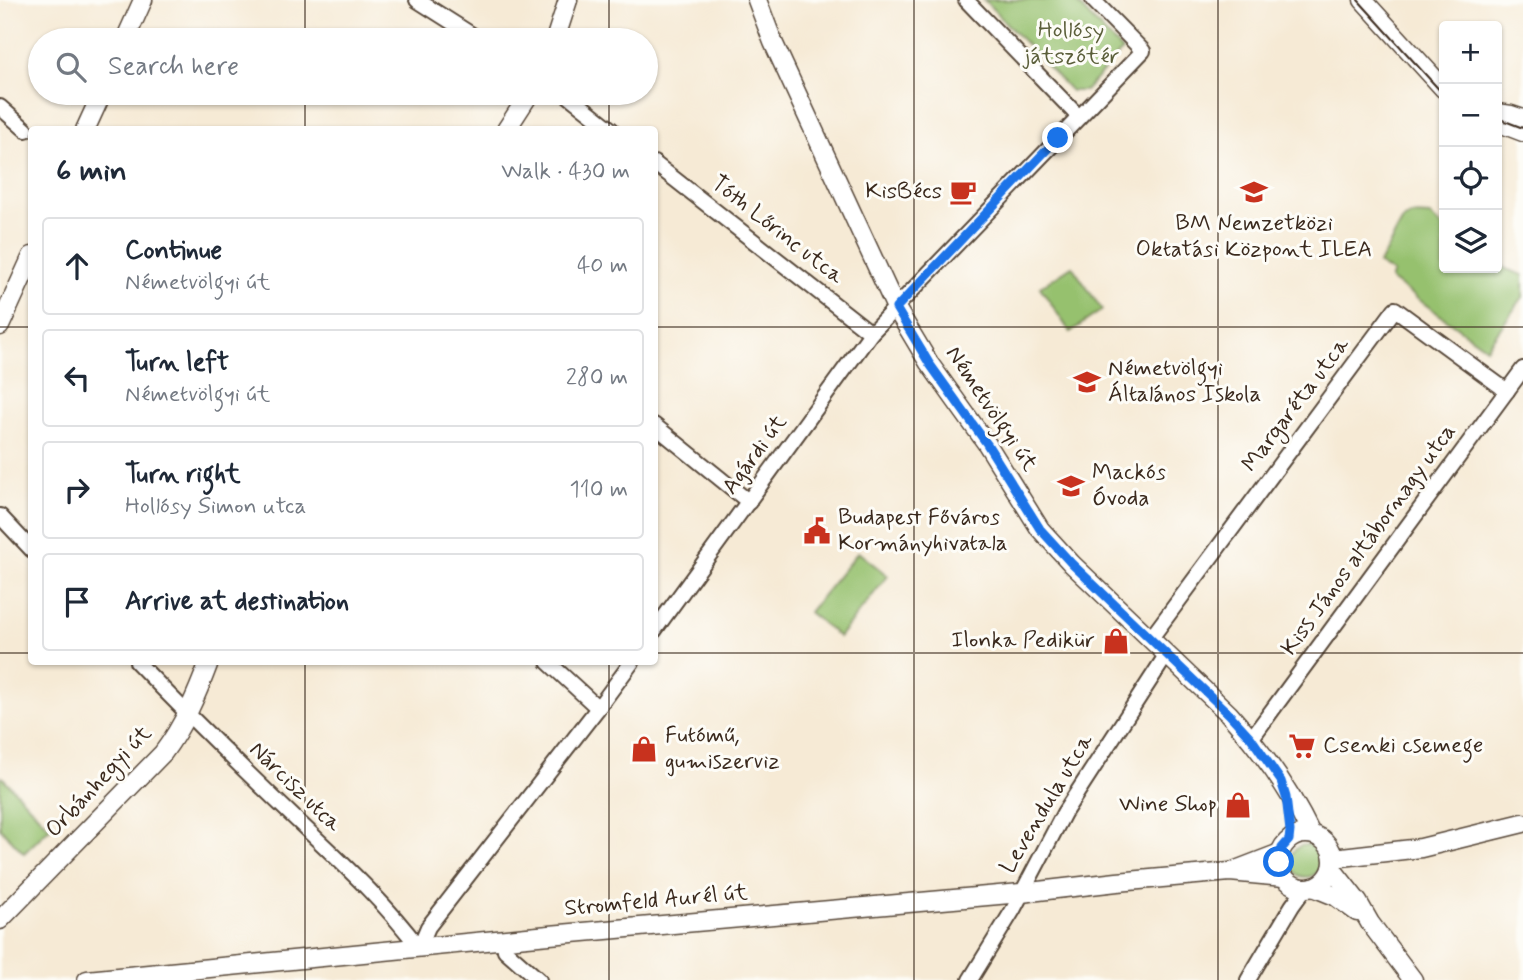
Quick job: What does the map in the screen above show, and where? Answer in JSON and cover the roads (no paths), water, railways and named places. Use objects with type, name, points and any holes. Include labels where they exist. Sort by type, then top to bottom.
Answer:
[{"type":"street","points":[[130,28],[143,0]]},
{"type":"street","points":[[417,0],[462,28]]},
{"type":"street","points":[[559,28],[568,0]]},
{"type":"street","name":"Németvölgyi út","points":[[757,0],[779,54],[896,308],[929,363],[987,444],[1040,529],[1072,564],[1251,738],[1293,797],[1311,834]]},
{"type":"street","points":[[966,0],[1079,117]]},
{"type":"street","name":"Agárdi út","points":[[658,626],[871,333],[1143,51],[1093,0]]},
{"type":"street","points":[[1363,0],[1439,84]]},
{"type":"street","points":[[87,126],[96,105]]},
{"type":"street","points":[[509,126],[522,105]]},
{"type":"street","points":[[580,105],[607,126]]},
{"type":"street","points":[[0,107],[26,130]]},
{"type":"street","points":[[1502,114],[1523,119]]},
{"type":"street","points":[[1502,124],[1523,132]]},
{"type":"street","name":"Tóth Lőrinc utca","points":[[658,166],[871,333]]},
{"type":"street","points":[[0,326],[28,265]]},
{"type":"street","name":"Margaréta utca","points":[[1151,638],[1395,309],[1507,391]]},
{"type":"street","name":"Kiss János altábornagy utca","points":[[1251,738],[1523,369]]},
{"type":"street","points":[[658,428],[749,502]]},
{"type":"street","points":[[0,516],[28,546]]},
{"type":"street","name":"Levendula utca","points":[[971,980],[1065,813],[1167,654]]},
{"type":"street","name":"Nárcisz utca","points":[[140,665],[187,715],[367,888],[419,948]]},
{"type":"street","name":"Orbánhegyi út","points":[[0,920],[163,753],[187,715],[208,665]]},
{"type":"street","points":[[551,665],[598,708]]},
{"type":"street","points":[[419,948],[428,927],[630,665]]},
{"type":"street","name":"Németvölgyi út","points":[[1281,781],[1289,818],[1284,847]]},
{"type":"street","points":[[1332,864],[1442,845],[1523,823]]},
{"type":"street","points":[[1248,980],[1292,906],[1309,887],[1318,885],[1326,878],[1332,864],[1331,850],[1326,842],[1311,834],[1303,834],[1284,847],[1280,870],[1284,877],[1297,886],[1309,887],[1335,895],[1370,923]]},
{"type":"street","name":"Stromfeld Aurél út","points":[[1230,872],[1284,847]]},
{"type":"street","points":[[1332,864],[1370,923],[1413,980]]},
{"type":"street","name":"Stromfeld Aurél út","points":[[87,980],[1230,872],[1284,877]]},
{"type":"street","points":[[503,939],[505,950],[539,980]]},
{"type":"tram line","points":[[1358,0],[1439,89]]},
{"type":"tram line","points":[[1502,120],[1523,128]]},
{"type":"place","name":"KisBécs","points":[[963,192]]},
{"type":"place","name":"BM Nemzetközi Oktatási Központ ILEA","points":[[1254,192]]},
{"type":"place","name":"Németvölgyi Általános Iskola","points":[[1087,382]]},
{"type":"place","name":"Mackós Óvoda","points":[[1071,486]]},
{"type":"place","name":"Budapest Főváros Kormányhivatala","points":[[817,531]]},
{"type":"place","name":"Ilonka Pedikür","points":[[1116,641]]},
{"type":"place","name":"Csenki csemege","points":[[1302,746]]},
{"type":"place","name":"Futómű, gumiszerviz","points":[[644,749]]},
{"type":"place","name":"Wine Shop","points":[[1238,805]]},
{"type":"park label","name":"Hollósy játszótér","points":[[1071,44]]}]
